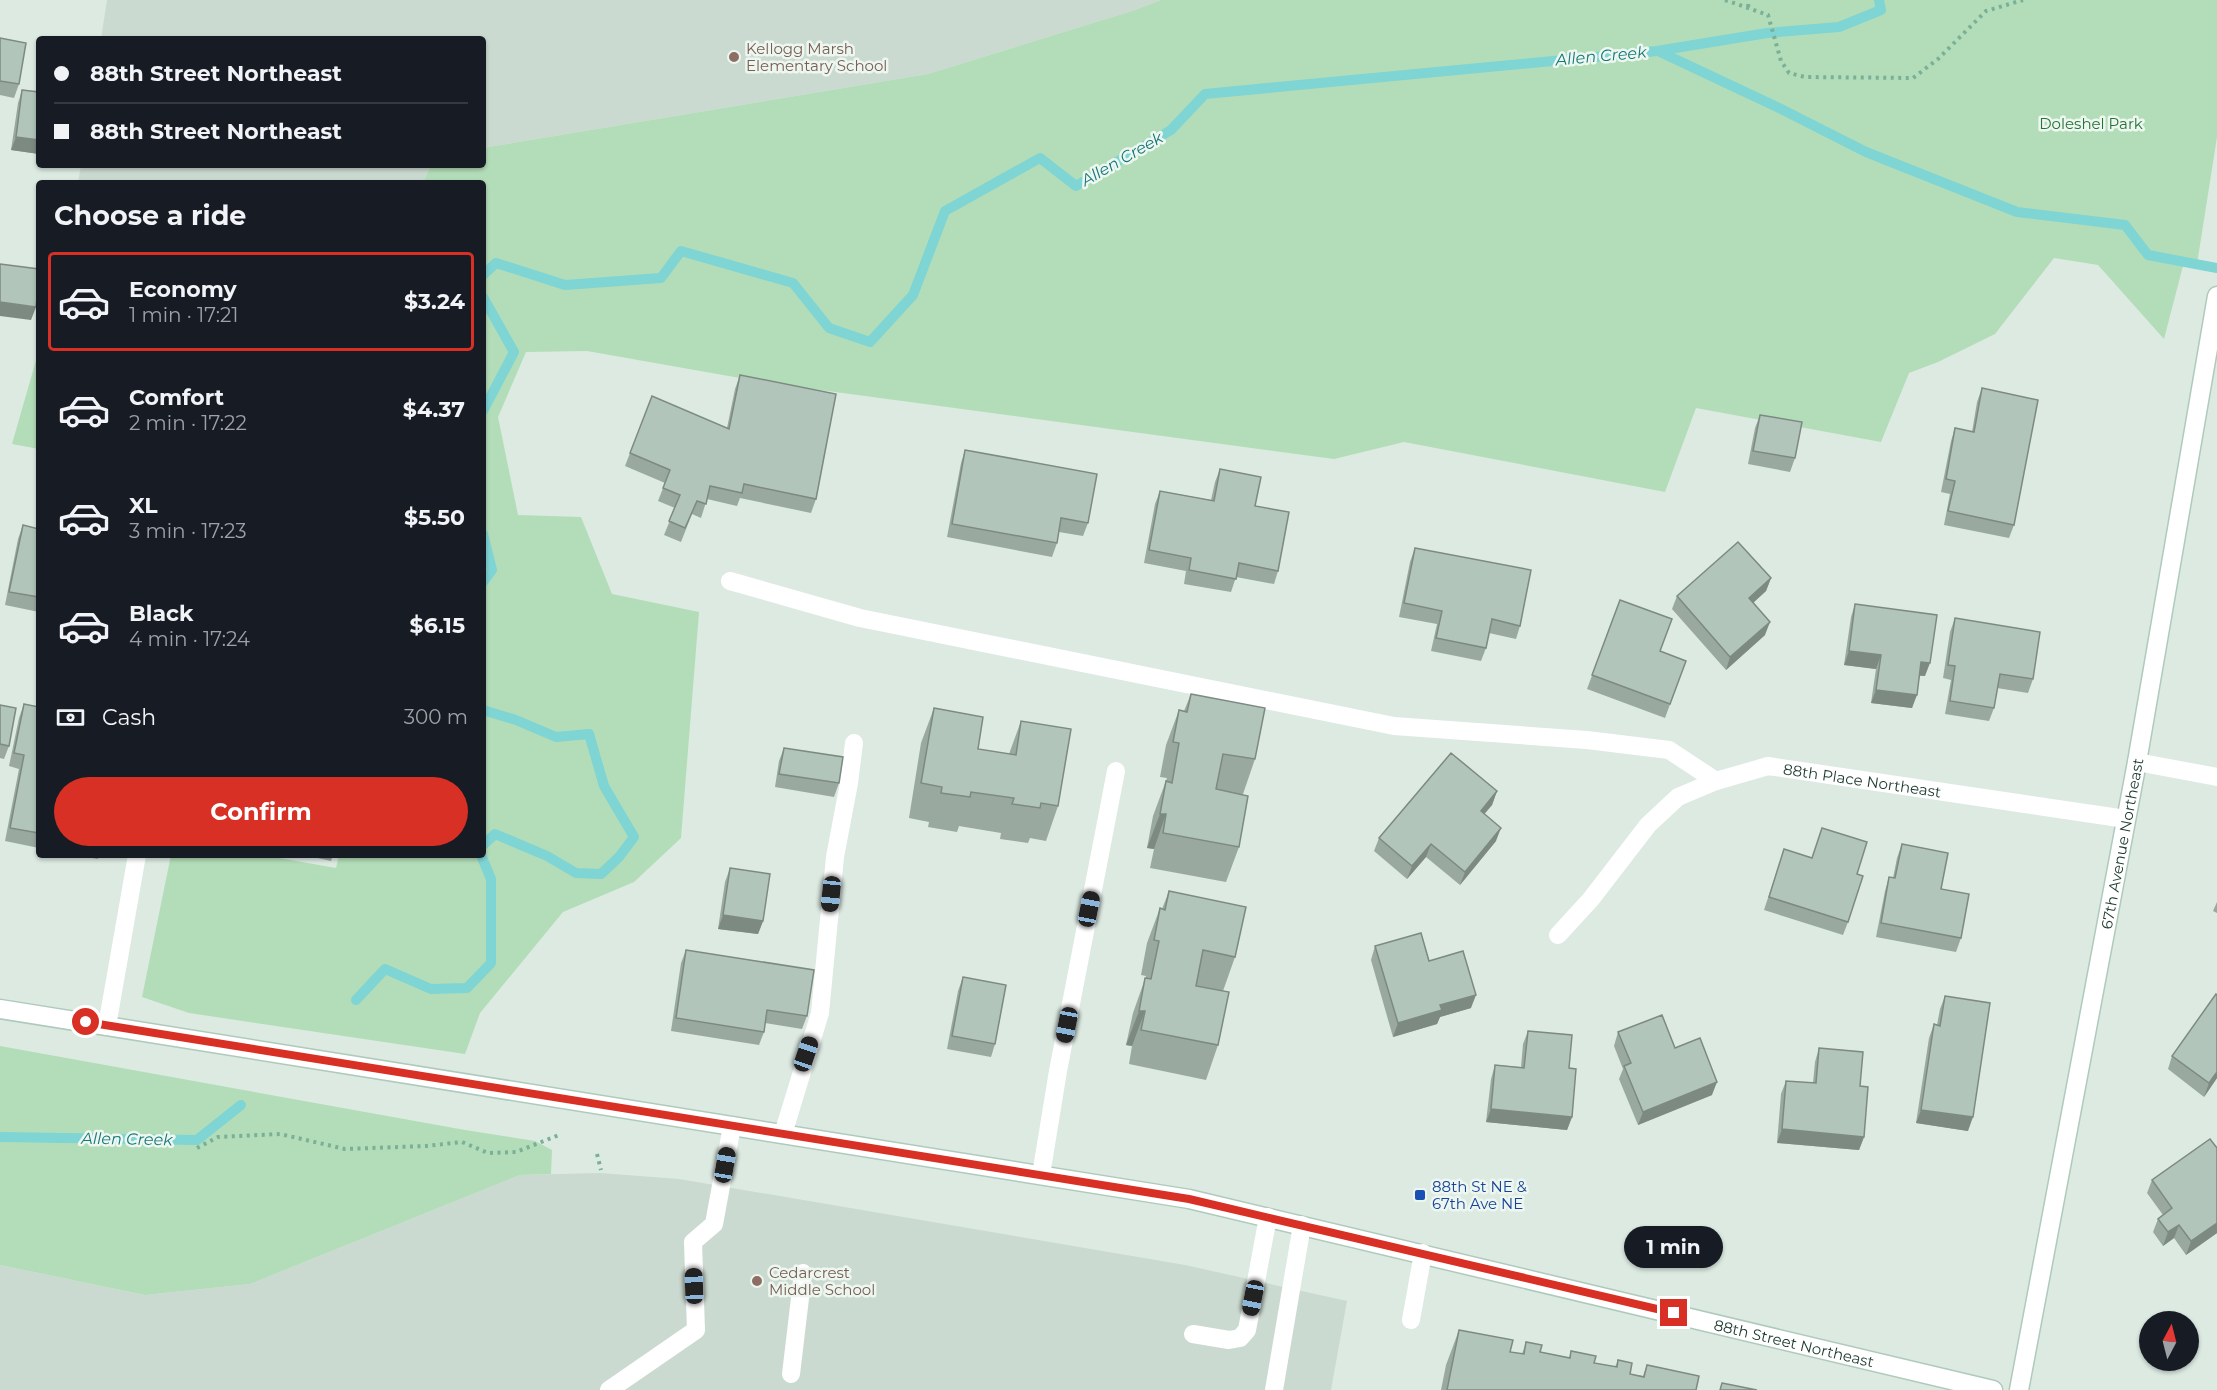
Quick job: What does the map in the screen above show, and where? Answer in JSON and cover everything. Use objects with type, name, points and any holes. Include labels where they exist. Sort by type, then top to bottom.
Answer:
[{"type":"main road","name":"67th Avenue Northeast","points":[[2019,1390],[2137,762],[2216,299]]},
{"type":"main road","points":[[730,581],[860,618],[1394,726],[1587,740],[1669,750],[1716,782]]},
{"type":"main road","points":[[783,1134],[820,1013],[835,857],[854,743]]},
{"type":"main road","points":[[2137,762],[2217,777]]},
{"type":"main road","name":"88th Place Northeast","points":[[1558,935],[1591,899],[1648,825],[1678,797],[1716,782],[1768,766],[2126,819]]},
{"type":"main road","points":[[1041,1175],[1058,1071],[1116,771]]},
{"type":"main road","points":[[107,1026],[136,858]]},
{"type":"main road","name":"88th Street Northeast","points":[[0,1009],[1189,1199],[1993,1390]]},
{"type":"main road","points":[[609,1390],[696,1330],[693,1242],[714,1224],[732,1126]]},
{"type":"main road","points":[[1193,1334],[1229,1340],[1240,1338],[1247,1330],[1268,1217]]},
{"type":"main road","points":[[1274,1390],[1302,1225]]},
{"type":"main road","points":[[1411,1320],[1423,1253]]},
{"type":"main road","points":[[791,1374],[802,1273]]},
{"type":"path","points":[[1725,0],[1768,15],[1781,62],[1789,73],[1805,76],[1913,78],[1938,59],[1986,11],[2023,0]]},
{"type":"path","points":[[1748,7],[1749,0]]},
{"type":"path","points":[[197,1148],[218,1137],[280,1134],[345,1149],[426,1146],[462,1142],[488,1153],[516,1152],[559,1135]]},
{"type":"path","points":[[597,1154],[601,1170]]},
{"type":"shaded area","name":"Kellogg Marsh Elementary School","points":[[107,0],[1161,0],[928,74],[486,148],[486,36],[101,36]]},
{"type":"shaded area","points":[[80,168],[430,168],[424,180],[78,180]]},
{"type":"shaded area","name":"Cedarcrest Middle School","points":[[600,1173],[679,1179],[1185,1265],[1347,1301],[1331,1390],[0,1390],[0,1265],[145,1295],[250,1284],[520,1175]]},
{"type":"green space","name":"Doleshel Park","points":[[1161,0],[2217,0],[2217,137],[2197,264],[2184,262],[2164,339],[2098,265],[2054,258],[1995,334],[1938,362],[1909,373],[1881,442],[1696,408],[1665,492],[1404,442],[1334,459],[768,383],[587,351],[526,352],[498,417],[518,515],[581,517],[612,594],[699,612],[681,838],[634,882],[563,912],[480,1013],[465,1054],[189,1013],[142,997],[170,858],[279,858],[336,868],[338,858],[486,858],[486,180],[424,180],[430,168],[486,168],[486,148],[928,74]]},
{"type":"green space","points":[[36,360],[36,448],[12,444]]},
{"type":"green space","points":[[0,1046],[535,1141],[552,1150],[551,1174],[520,1175],[250,1284],[145,1295],[0,1265]]},
{"type":"building","points":[[0,38],[26,43],[19,84],[0,81]]},
{"type":"building","points":[[22,90],[36,92],[36,140],[16,137]]},
{"type":"building","points":[[0,264],[36,269],[36,307],[0,302]]},
{"type":"building","points":[[740,375],[836,394],[816,499],[744,484],[742,493],[710,486],[706,504],[697,501],[685,528],[669,521],[680,495],[663,488],[670,470],[630,453],[652,396],[729,429]]},
{"type":"building","points":[[1982,388],[2038,400],[2014,525],[1948,511],[1955,481],[1946,479],[1955,428],[1974,432]]},
{"type":"building","points":[[1760,415],[1802,422],[1795,458],[1753,451]]},
{"type":"building","points":[[965,450],[1097,474],[1088,523],[1061,518],[1057,543],[952,524]]},
{"type":"building","points":[[1220,469],[1261,477],[1255,506],[1289,512],[1278,571],[1239,563],[1236,579],[1189,570],[1191,558],[1149,550],[1160,491],[1214,501]]},
{"type":"building","points":[[23,525],[36,528],[36,596],[9,592]]},
{"type":"building","points":[[1738,542],[1771,578],[1749,598],[1770,622],[1730,657],[1677,596]]},
{"type":"building","points":[[1415,548],[1531,570],[1520,626],[1492,619],[1486,648],[1436,638],[1442,611],[1404,603]]},
{"type":"building","points":[[1620,600],[1672,619],[1660,651],[1686,661],[1670,704],[1592,675]]},
{"type":"building","points":[[1855,604],[1937,615],[1930,663],[1921,662],[1917,695],[1876,690],[1881,655],[1849,651]]},
{"type":"building","points":[[1955,618],[2040,632],[2033,679],[2000,674],[1994,708],[1950,701],[1955,666],[1948,665]]},
{"type":"building","points":[[1191,694],[1265,708],[1255,759],[1223,754],[1216,789],[1248,796],[1239,847],[1163,833],[1166,814],[1160,814],[1166,781],[1172,783],[1179,743],[1173,742],[1179,710],[1187,712]]},
{"type":"building","points":[[24,704],[36,706],[36,832],[10,828],[24,755],[14,753]]},
{"type":"building","points":[[0,705],[16,708],[9,746],[0,744]]},
{"type":"building","points":[[934,708],[983,717],[978,749],[1016,755],[1021,721],[1071,729],[1058,806],[1041,803],[1040,808],[1012,804],[1014,798],[971,792],[970,797],[941,793],[942,787],[921,783]]},
{"type":"building","points":[[784,748],[843,757],[839,783],[779,774]]},
{"type":"building","points":[[1451,753],[1497,791],[1481,811],[1501,828],[1465,872],[1431,844],[1412,866],[1379,838]]},
{"type":"building","points":[[1822,828],[1867,842],[1857,874],[1863,876],[1848,922],[1769,897],[1784,849],[1812,858]]},
{"type":"building","points":[[1902,844],[1948,853],[1941,889],[1969,894],[1961,938],[1881,923],[1889,877],[1895,878]]},
{"type":"building","points":[[730,868],[770,874],[763,921],[723,915]]},
{"type":"building","points":[[1169,891],[1246,907],[1235,957],[1203,950],[1196,986],[1229,992],[1218,1045],[1141,1030],[1145,1011],[1139,1011],[1145,978],[1151,979],[1159,941],[1154,940],[1160,908],[1165,910]]},
{"type":"building","points":[[1421,933],[1429,961],[1463,951],[1476,995],[1440,1005],[1442,1010],[1398,1023],[1375,946]]},
{"type":"building","points":[[686,950],[814,970],[807,1016],[767,1010],[764,1032],[676,1018]]},
{"type":"building","points":[[963,977],[1006,985],[995,1044],[952,1036]]},
{"type":"building","points":[[2216,994],[2217,1072],[2209,1083],[2172,1056]]},
{"type":"building","points":[[1945,996],[1990,1003],[1973,1117],[1921,1110],[1934,1024],[1940,1026]]},
{"type":"building","points":[[1662,1015],[1675,1048],[1700,1038],[1717,1082],[1643,1112],[1624,1066],[1631,1063],[1618,1032]]},
{"type":"building","points":[[1528,1031],[1572,1035],[1569,1068],[1576,1069],[1572,1117],[1491,1109],[1495,1065],[1524,1068]]},
{"type":"building","points":[[1819,1048],[1863,1052],[1860,1086],[1868,1087],[1864,1137],[1782,1129],[1786,1081],[1816,1083]]},
{"type":"building","points":[[2210,1139],[2217,1148],[2217,1223],[2191,1241],[2179,1225],[2168,1232],[2158,1219],[2172,1208],[2152,1180]]},
{"type":"building","points":[[1459,1330],[1513,1340],[1510,1352],[1524,1354],[1526,1342],[1542,1345],[1540,1352],[1570,1358],[1571,1351],[1596,1356],[1594,1363],[1617,1367],[1618,1360],[1632,1363],[1630,1374],[1644,1377],[1647,1365],[1699,1376],[1696,1390],[1447,1390]]},
{"type":"building","points":[[1722,1383],[1757,1390],[1720,1390]]},
{"type":"waterway","name":"Allen Creek","points":[[486,272],[496,263],[565,285],[661,278],[681,251],[793,283],[829,328],[870,342],[913,295],[945,211],[1040,158],[1076,186],[1171,130],[1205,94],[1657,51],[1767,33],[1839,27],[1881,10],[1879,0]]},
{"type":"waterway","points":[[1658,51],[1866,152],[2017,212],[2125,225],[2148,255],[2217,268]]},
{"type":"waterway","name":"Allen Creek","points":[[486,302],[514,352],[486,405]]},
{"type":"waterway","name":"Allen Creek","points":[[486,546],[492,570],[486,578]]},
{"type":"waterway","name":"Allen Creek","points":[[486,711],[516,720],[556,737],[589,734],[604,786],[634,837],[619,857],[601,874],[576,873],[547,856],[495,834],[486,842]]},
{"type":"waterway","name":"Allen Creek","points":[[356,1000],[385,969],[431,989],[467,988],[491,963],[491,879],[482,858]]},
{"type":"waterway","name":"Allen Creek","points":[[0,1137],[197,1140],[241,1105]]},
{"type":"place","name":"Kellogg Marsh Elementary School","points":[[734,57]]},
{"type":"place","name":"88th St NE & 67th Ave NE","points":[[1420,1195]]},
{"type":"place","name":"Cedarcrest Middle School","points":[[757,1281]]},
{"type":"route","points":[[86,1022],[1189,1199],[1674,1313]]}]
